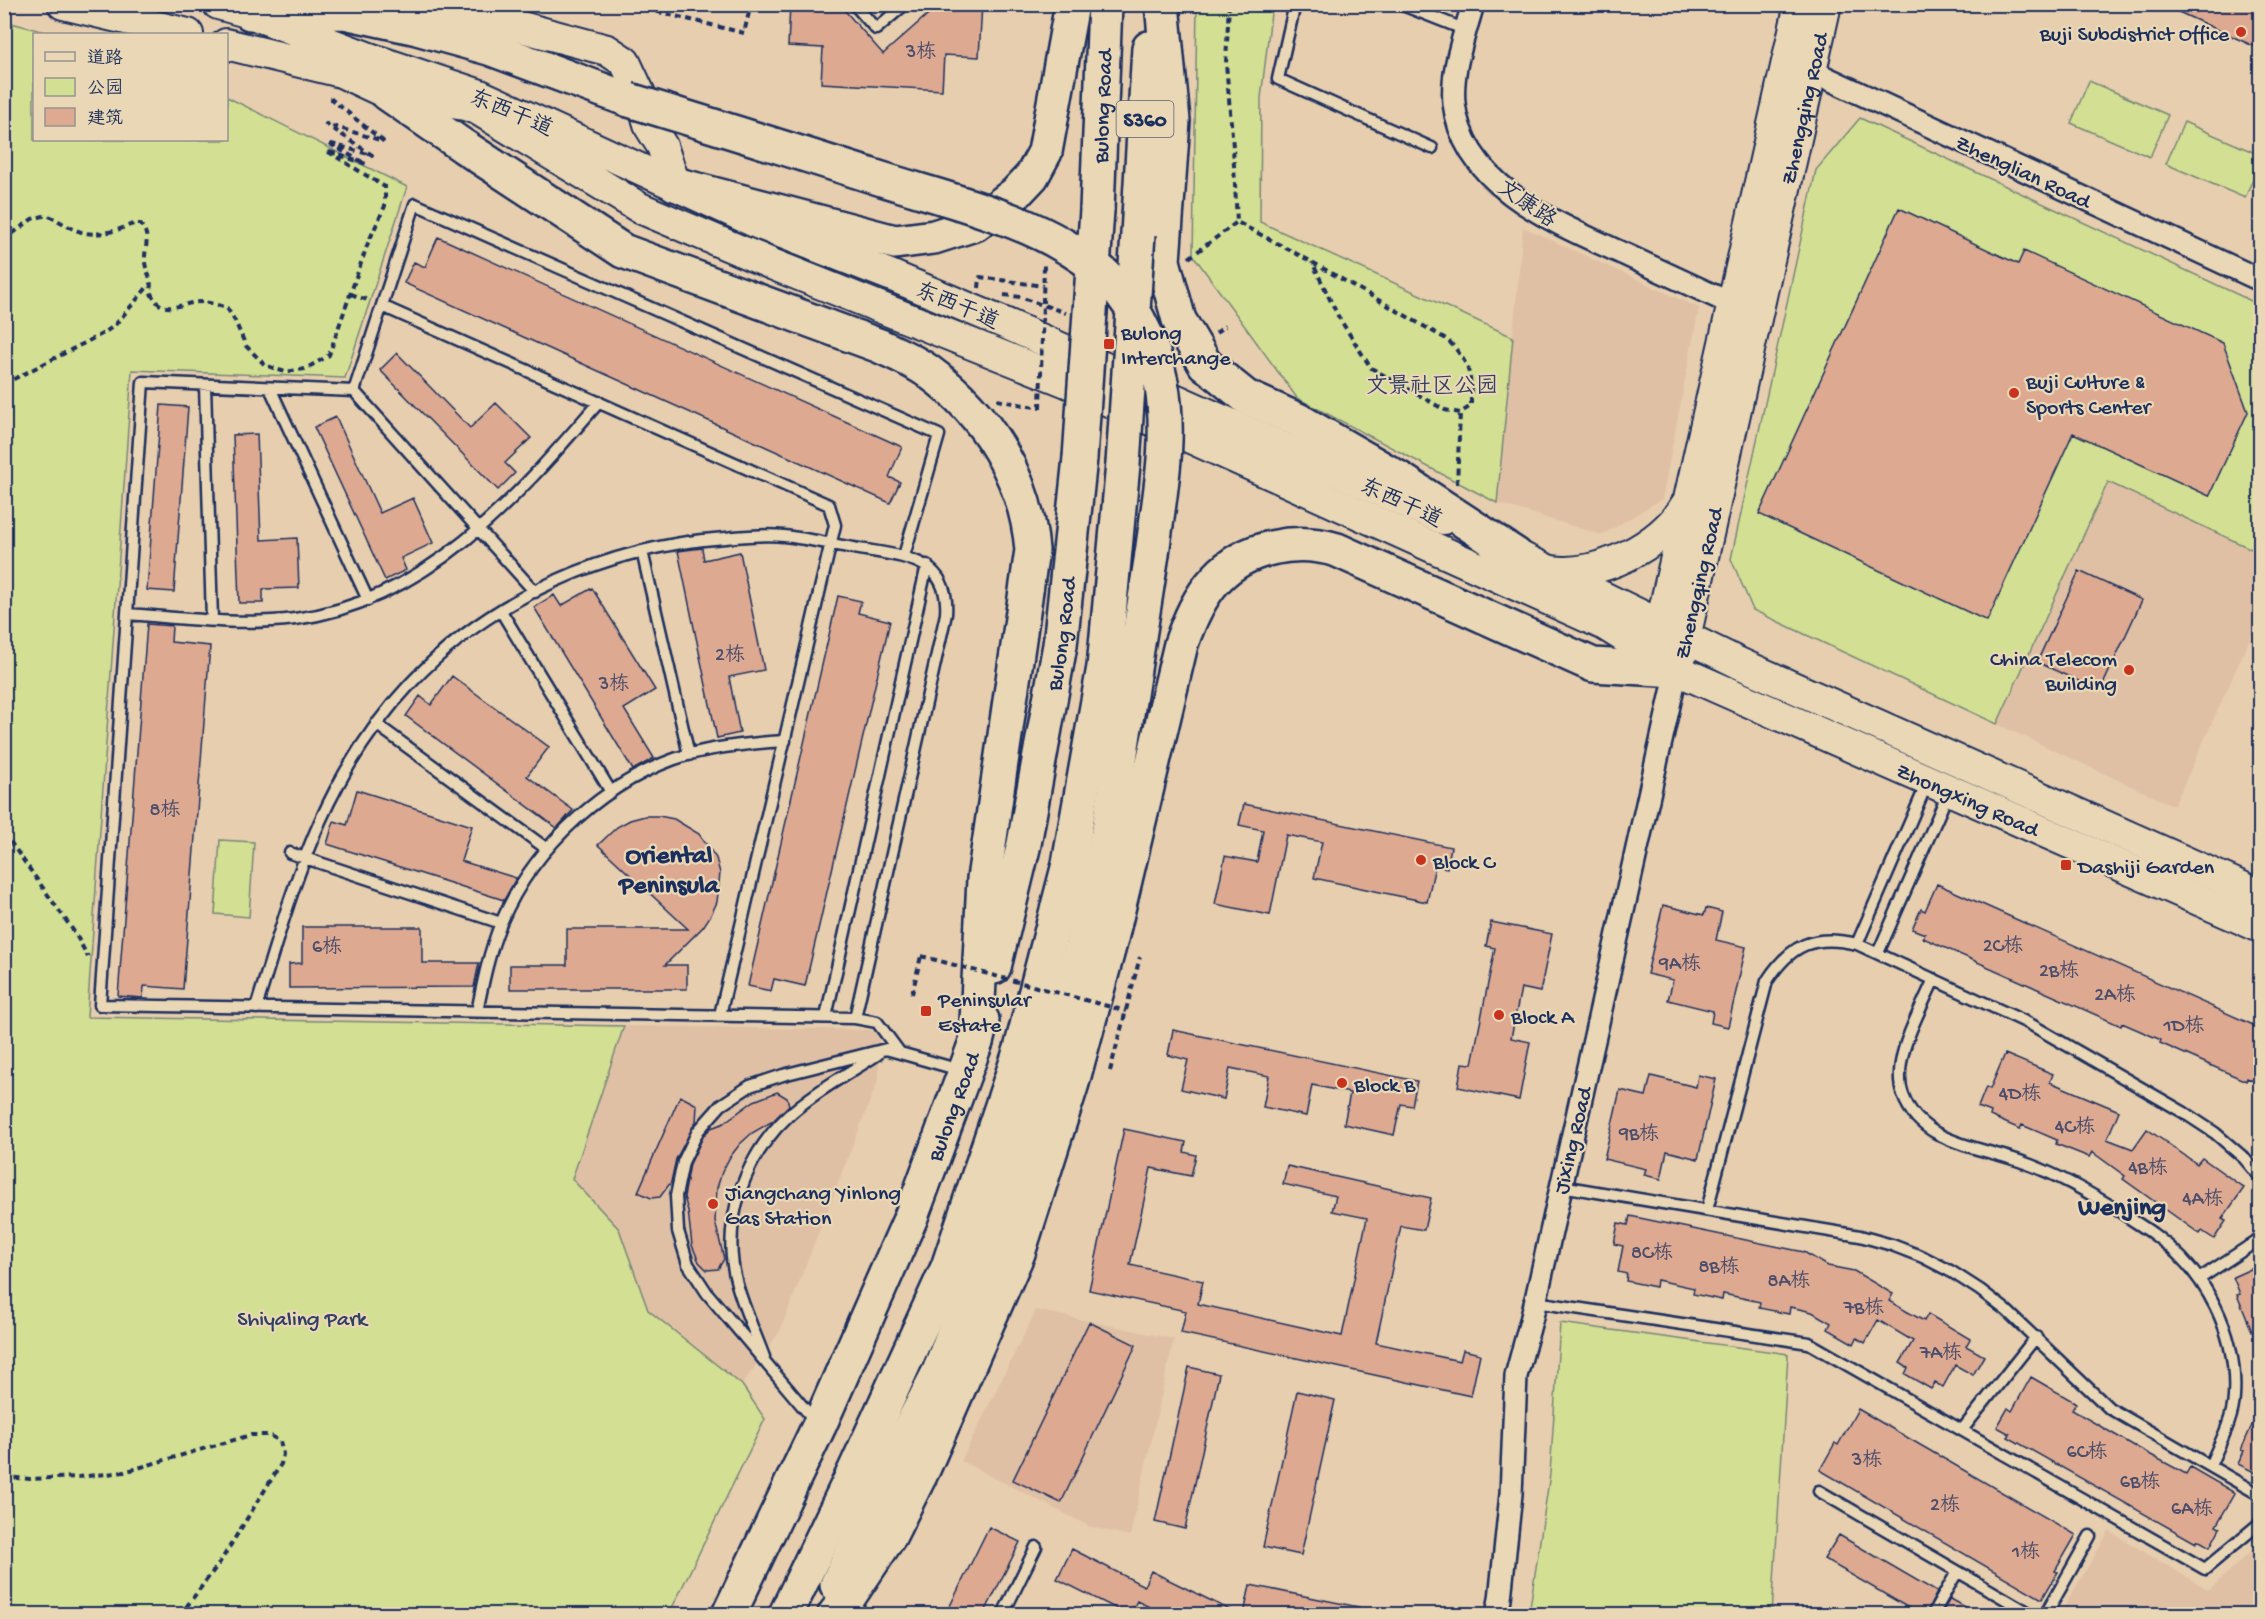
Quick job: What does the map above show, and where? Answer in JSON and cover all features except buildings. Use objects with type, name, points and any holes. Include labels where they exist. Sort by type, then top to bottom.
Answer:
[{"type":"main road","points":[[63,4],[184,33]]},
{"type":"main road","name":"东西干道","points":[[218,4],[250,13],[372,58],[675,184],[757,223],[912,284],[1199,409],[1445,520],[1673,630]]},
{"type":"main road","points":[[444,6],[607,50],[625,62],[640,94],[650,127],[662,146],[675,184],[895,242],[934,237],[975,224],[1015,194],[1032,176],[1045,152],[1072,4]]},
{"type":"main road","name":"Bulong Road","points":[[729,1614],[819,1426],[911,1217],[976,1042],[1024,844],[1060,645],[1080,458],[1097,210],[1105,4]]},
{"type":"main road","name":"Bulong Road","points":[[786,1614],[948,1267],[1021,1049],[1069,864],[1104,667],[1123,464],[1152,4]]},
{"type":"main road","points":[[1162,4],[1173,121],[1163,261],[1179,320],[1205,364],[1246,397],[1298,420],[1400,478],[1516,555]]},
{"type":"main road","name":"Zhengqing Road","points":[[1673,630],[1799,65],[1800,4]]},
{"type":"main road","name":"Zhengqing Road","points":[[1677,670],[1673,630],[1688,500],[1732,304],[1799,65],[1826,4]]},
{"type":"main road","points":[[444,6],[489,48]]},
{"type":"main road","points":[[250,13],[355,8],[489,48],[629,100],[992,213],[1065,246],[1099,269],[1126,300],[1149,342],[1161,382],[1164,452],[1152,554],[1109,829],[1082,944],[1054,1045],[1026,1133],[939,1372],[890,1467],[824,1614]]},
{"type":"main road","name":"东西干道","points":[[228,44],[341,72],[388,94],[465,105],[478,102],[640,208],[774,265],[1067,382],[1605,625],[1677,670]]},
{"type":"main road","points":[[388,94],[623,251],[880,346],[928,371],[957,396],[998,447],[1018,487],[1027,513],[1032,550],[984,879],[976,1042]]},
{"type":"main road","points":[[463,146],[478,102]]},
{"type":"main road","points":[[1547,570],[1563,573],[1576,571],[1623,558],[1649,543],[1671,525],[1688,500]]},
{"type":"main road","points":[[835,1614],[890,1535],[924,1467],[1018,1253],[1076,1072],[1111,939],[1181,644],[1196,608],[1216,579],[1234,564],[1263,551],[1285,545],[1318,544],[1337,550],[1593,666],[1677,670]]},
{"type":"main road","name":"Zhongxing Road","points":[[1673,630],[1741,664],[2260,895]]},
{"type":"main road","name":"Zhongxing Road","points":[[1677,670],[2260,927]]},
{"type":"main road","points":[[856,1468],[939,1372],[948,1267]]},
{"type":"street","name":"文康路","points":[[1473,4],[1456,62],[1453,84],[1454,105],[1459,124],[1479,162],[1510,194],[1554,223],[1732,304]]},
{"type":"street","name":"Zhenglian Road","points":[[1799,65],[2260,280]]},
{"type":"street","name":"Jixing Road","points":[[1497,1614],[1511,1494],[1516,1376],[1535,1302],[1677,670]]},
{"type":"lane","points":[[854,4],[876,29],[905,4]]},
{"type":"lane","points":[[1295,4],[1278,79],[1432,148]]},
{"type":"lane","points":[[1400,4],[1466,30]]},
{"type":"lane","points":[[354,391],[415,204],[939,435],[904,556]]},
{"type":"lane","points":[[382,306],[829,505],[835,525],[831,544],[720,1016]]},
{"type":"lane","points":[[535,592],[354,391],[143,382],[100,1005],[855,1018],[877,1022],[900,1053]]},
{"type":"lane","points":[[205,385],[212,620]]},
{"type":"lane","points":[[270,388],[368,600]]},
{"type":"lane","points":[[127,614],[266,622],[325,614],[368,600],[433,567],[478,529],[561,447],[599,402]]},
{"type":"lane","points":[[256,1008],[297,878],[317,826],[348,766],[376,724],[411,683],[439,657],[501,611],[535,592],[587,569],[642,551],[712,538],[783,536],[904,556],[927,565],[937,575],[944,586],[947,600],[946,614],[855,1018]]},
{"type":"lane","points":[[642,551],[689,755]]},
{"type":"lane","points":[[826,1017],[927,565]]},
{"type":"lane","points":[[501,611],[610,792]]},
{"type":"lane","points":[[376,724],[547,849]]},
{"type":"lane","points":[[477,1012],[486,966],[501,923],[521,885],[547,849],[577,819],[610,792],[648,771],[689,755],[736,744],[785,741]]},
{"type":"lane","points":[[1857,944],[1939,785]]},
{"type":"lane","points":[[1878,953],[1939,785]]},
{"type":"lane","points":[[290,853],[501,923]]},
{"type":"lane","points":[[1707,1210],[1767,981],[1778,963],[1795,949],[1815,941],[1836,939],[1857,944],[1878,953],[2030,1024],[2183,1112],[2215,1133],[2244,1158],[2260,1177]]},
{"type":"lane","points":[[1934,979],[1904,1047],[1899,1071],[1902,1095],[1914,1116],[1932,1132],[1954,1142],[2026,1163],[2094,1195],[2157,1236],[2180,1256],[2199,1279],[2215,1304],[2226,1332],[2233,1361],[2234,1398],[2231,1418],[2210,1466]]},
{"type":"lane","points":[[768,1365],[736,1282],[732,1246],[735,1209],[746,1175],[764,1143],[788,1116],[886,1049]]},
{"type":"lane","points":[[819,1426],[707,1293],[688,1264],[678,1231],[676,1208],[676,1196],[683,1162],[698,1131],[721,1105],[750,1086],[783,1075],[886,1049],[965,1072]]},
{"type":"lane","points":[[1561,1186],[1860,1236],[1923,1257],[1971,1284],[2006,1310],[2109,1408],[2260,1495]]},
{"type":"lane","points":[[2199,1279],[2260,1239]]},
{"type":"lane","points":[[1535,1302],[1809,1343],[2205,1569],[2260,1523]]},
{"type":"lane","points":[[1962,1430],[2036,1338]]},
{"type":"lane","points":[[1819,1491],[2031,1614]]},
{"type":"lane","points":[[2046,1614],[2090,1536]]},
{"type":"lane","points":[[1003,1614],[1036,1547]]},
{"type":"lane","points":[[1933,1614],[1957,1572]]},
{"type":"path","points":[[626,4],[744,33],[751,4]]},
{"type":"path","points":[[1229,4],[1226,63],[1237,222]]},
{"type":"path","points":[[4,240],[32,219],[46,214],[88,235],[112,232],[134,223],[140,224],[148,236],[145,261],[152,281],[150,291],[153,298],[165,308],[202,302],[227,308],[236,321],[246,346],[265,365],[285,372],[305,369],[329,355],[368,243],[385,206],[385,187],[327,152],[366,164],[328,143],[372,155],[326,124],[383,141],[331,99]]},
{"type":"path","points":[[1186,261],[1237,222]]},
{"type":"path","points":[[1237,222],[1312,262],[1448,340],[1465,359],[1471,377],[1471,406],[1460,413],[1445,410],[1371,368],[1338,316],[1312,262]]},
{"type":"path","points":[[994,399],[1040,408],[1045,255]]},
{"type":"path","points":[[989,292],[979,290],[980,277],[1043,286]]},
{"type":"path","points":[[4,384],[104,333],[115,325],[152,281]]},
{"type":"path","points":[[999,294],[1020,297]]},
{"type":"path","points":[[1456,488],[1460,413]]},
{"type":"path","points":[[4,833],[75,933],[102,980]]},
{"type":"path","points":[[912,993],[921,956],[1126,1011]]},
{"type":"path","points":[[1110,1071],[1140,957]]},
{"type":"path","points":[[4,1477],[30,1479],[78,1477],[124,1472],[251,1436],[269,1436],[280,1441],[283,1454],[281,1464],[220,1562],[181,1614]]},
{"type":"shaded area","points":[[1523,227],[1699,308],[1662,499],[1602,535],[1497,503]]},
{"type":"shaded area","name":"China Telecom Building","points":[[2108,482],[2260,553],[2260,617],[2174,806],[1997,724]]},
{"type":"shaded area","name":"Jiangchang Yinlong Gas Station","points":[[624,1026],[879,1030],[879,1078],[780,1331],[742,1385],[648,1310],[619,1229],[572,1179]]},
{"type":"shaded area","points":[[1036,1310],[1174,1339],[1130,1536],[1091,1527],[961,1461]]},
{"type":"shaded area","points":[[2109,1531],[2209,1590],[2260,1543],[2260,1614],[2060,1614]]},
{"type":"green space","name":"文景社区公园","points":[[1197,5],[1272,5],[1261,98],[1260,222],[1513,337],[1497,503],[1297,398],[1193,255]]},
{"type":"green space","name":"Shiyaling Park","points":[[4,21],[48,33],[33,33],[33,141],[228,141],[228,98],[407,187],[345,378],[132,370],[87,1017],[624,1026],[572,1179],[619,1229],[648,1310],[742,1385],[765,1419],[669,1614],[5,1614]]},
{"type":"green space","points":[[2089,81],[2168,115],[2150,157],[2071,123]]},
{"type":"green space","name":"Buji Culture & Sports Center","points":[[1860,118],[2260,305],[2260,553],[2108,482],[1997,724],[1753,610],[1731,559],[1816,170]]},
{"type":"green space","points":[[2184,122],[2260,155],[2260,162],[2245,198],[2166,164]]},
{"type":"green space","points":[[220,840],[254,842],[249,917],[215,914]]},
{"type":"green space","points":[[1560,1323],[1788,1354],[1772,1614],[1529,1614],[1550,1474]]},
{"type":"place","name":"Buji Subdistrict Office","points":[[2241,32]]},
{"type":"place","name":"Bulong Interchange","points":[[1109,344]]},
{"type":"place","name":"Buji Culture & Sports Center","points":[[2014,393]]},
{"type":"place","name":"China Telecom Building","points":[[2129,670]]},
{"type":"place","name":"Block C","points":[[1421,860]]},
{"type":"place","name":"Dashiji Garden","points":[[2066,865]]},
{"type":"place","name":"Peninsular Estate","points":[[926,1011]]},
{"type":"place","name":"Block A","points":[[1499,1015]]},
{"type":"place","name":"Block B","points":[[1342,1083]]},
{"type":"place","name":"Jiangchang Yinlong Gas Station","points":[[713,1204]]},
{"type":"district","name":"Oriental Peninsula","points":[[669,868]]},
{"type":"district","name":"Wenjing","points":[[2122,1205]]}]
